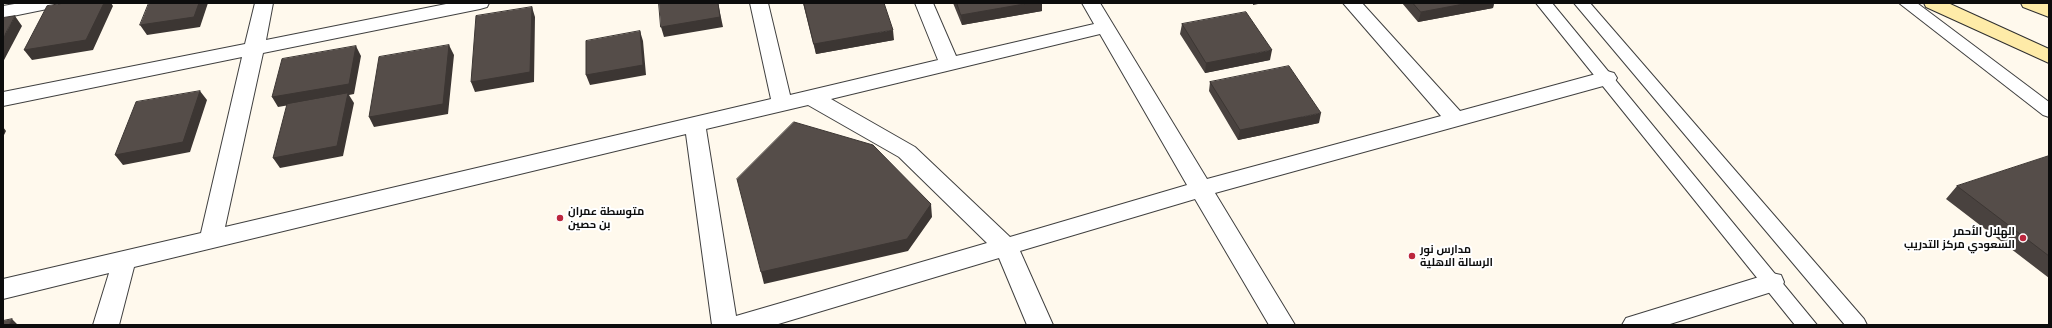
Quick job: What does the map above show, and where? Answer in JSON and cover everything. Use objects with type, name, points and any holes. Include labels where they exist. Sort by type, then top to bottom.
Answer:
[{"type":"main road","points":[[1933,3],[2049,57]]},
{"type":"main road","points":[[2030,3],[2049,11]]},
{"type":"street","points":[[3,12],[50,3]]},
{"type":"street","points":[[212,240],[264,3]]},
{"type":"street","points":[[3,99],[254,50],[480,3]]},
{"type":"street","points":[[759,3],[782,104]]},
{"type":"street","points":[[924,3],[950,64]]},
{"type":"street","points":[[1091,3],[1282,325]]},
{"type":"street","points":[[1352,3],[1456,120]]},
{"type":"street","points":[[3,290],[1105,27]]},
{"type":"street","points":[[741,325],[1201,189],[1607,78]]},
{"type":"street","points":[[811,97],[907,152],[1006,247],[1040,325]]},
{"type":"street","points":[[695,124],[725,325]]},
{"type":"street","points":[[106,325],[124,261]]},
{"type":"street","points":[[1635,325],[1772,282]]},
{"type":"lane","points":[[1544,3],[1607,78],[1807,325]]},
{"type":"lane","points":[[1582,3],[1856,325]]},
{"type":"lane","points":[[1907,3],[2049,111]]},
{"type":"building","points":[[65,3],[104,3],[86,40],[24,50],[47,6]]},
{"type":"building","points":[[149,3],[199,3],[194,17],[140,25]]},
{"type":"building","points":[[659,3],[718,3],[720,17],[661,27]]},
{"type":"building","points":[[804,3],[884,3],[893,30],[814,44]]},
{"type":"building","points":[[957,3],[1030,3],[961,15]]},
{"type":"building","points":[[1413,3],[1469,3],[1421,12]]},
{"type":"building","points":[[532,7],[530,72],[471,82],[476,16]]},
{"type":"building","points":[[1246,12],[1272,50],[1206,63],[1182,24]]},
{"type":"building","points":[[15,16],[3,38],[3,18]]},
{"type":"building","points":[[640,31],[643,65],[586,75],[586,41]]},
{"type":"building","points":[[449,45],[443,104],[369,117],[379,57]]},
{"type":"building","points":[[356,46],[349,84],[272,97],[282,59]]},
{"type":"building","points":[[1289,66],[1321,113],[1240,130],[1210,82]]},
{"type":"building","points":[[200,91],[183,142],[115,155],[136,102]]},
{"type":"building","points":[[348,93],[337,146],[273,158],[287,104]]},
{"type":"building","points":[[794,122],[873,145],[931,204],[907,239],[761,272],[737,179]]},
{"type":"building","name":"الهلال الأحمر السعودي مركز التدريب","points":[[2049,156],[2049,256],[1957,186]]},
{"type":"building","points":[[12,319],[9,325],[3,325],[3,321]]},
{"type":"place","name":"متوسطة عمران بن حصين","points":[[560,218]]},
{"type":"place","name":"الهلال الأحمر السعودي مركز التدريب","points":[[2023,238]]},
{"type":"place","name":"مدارس نور الرسالة الاهلية","points":[[1412,256]]}]
